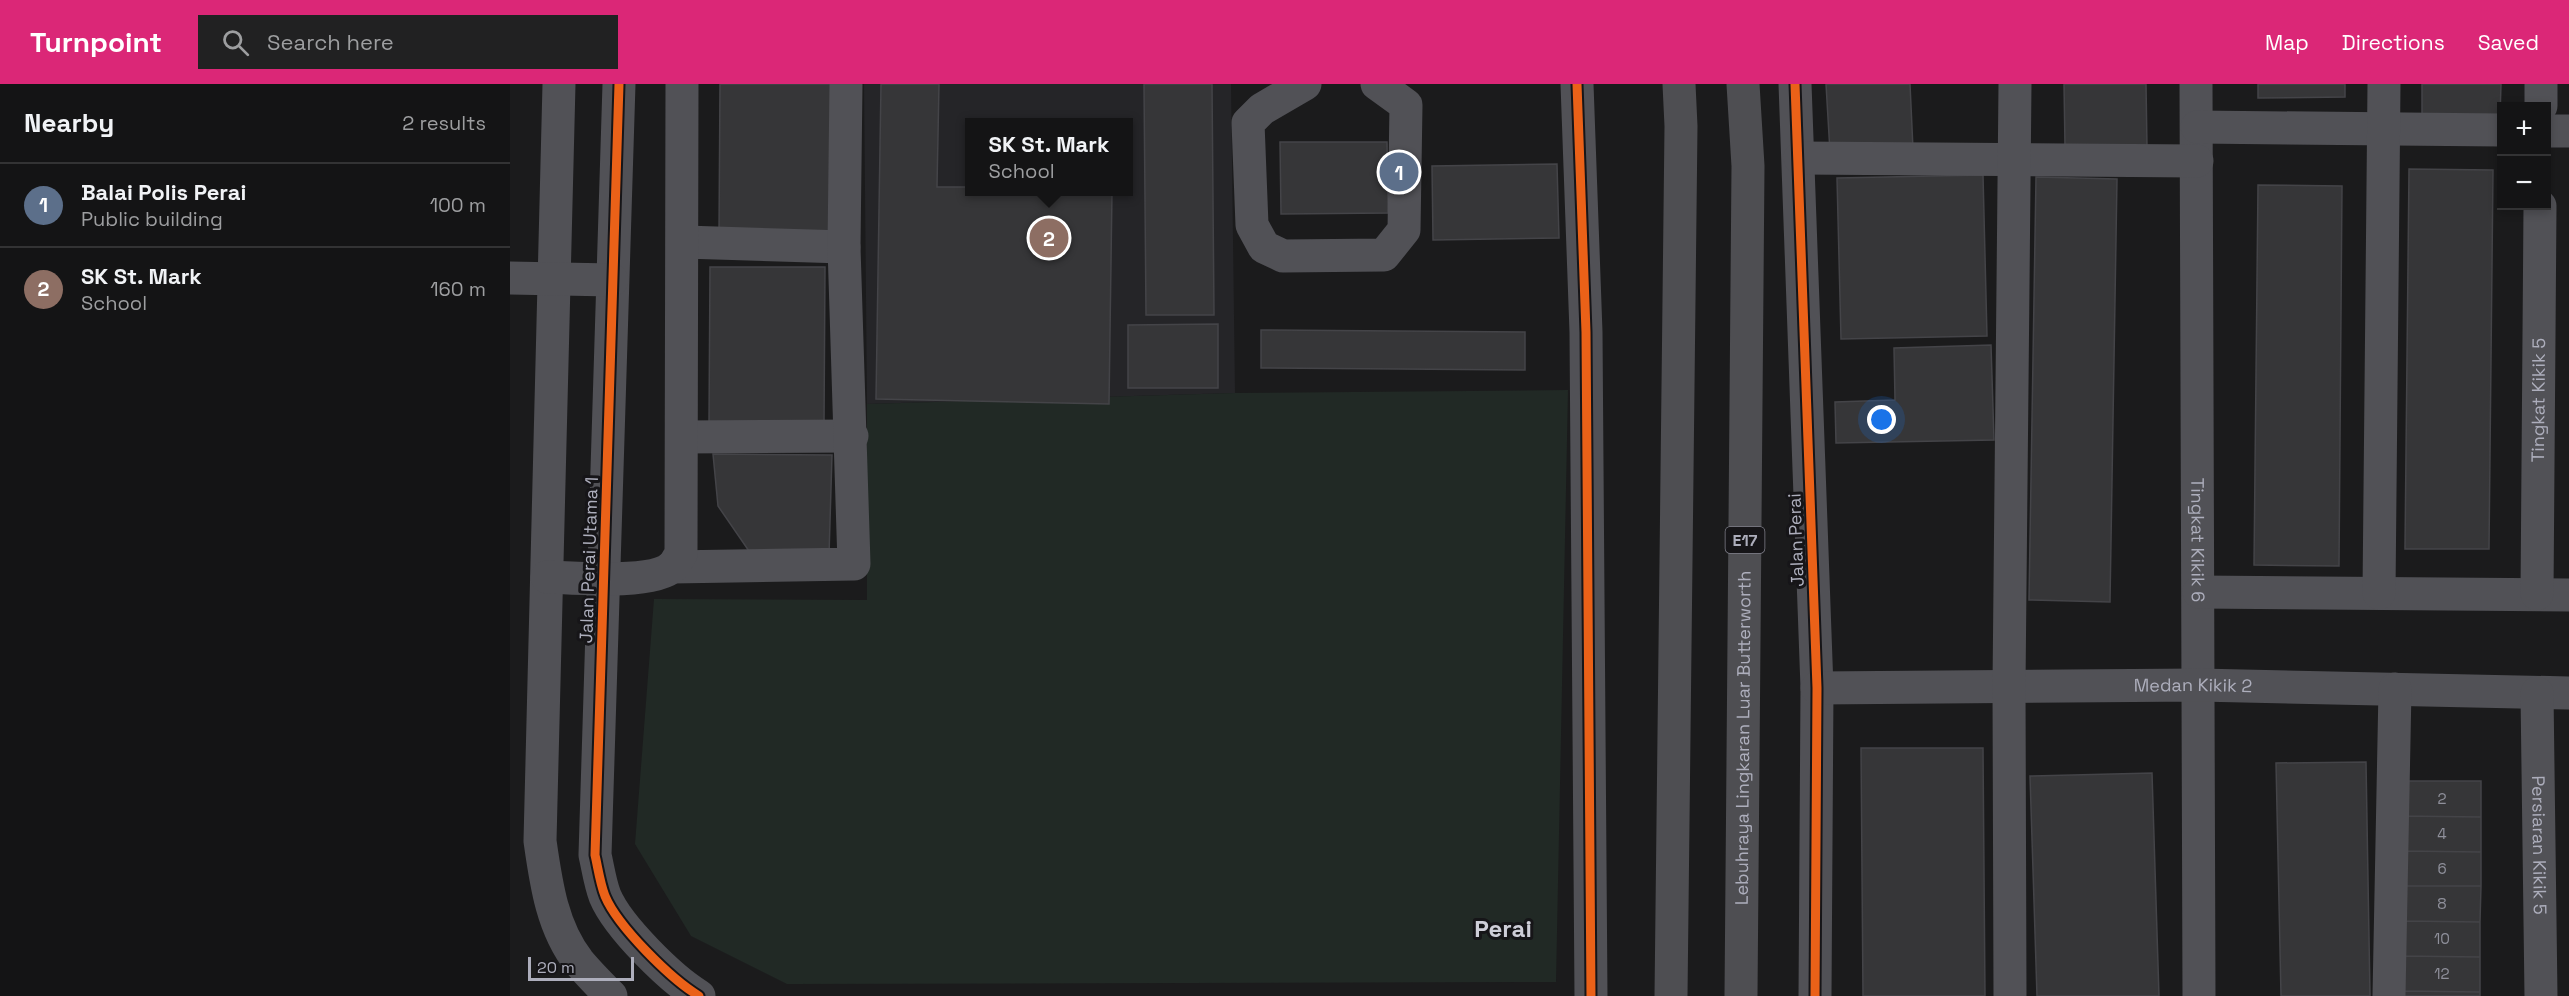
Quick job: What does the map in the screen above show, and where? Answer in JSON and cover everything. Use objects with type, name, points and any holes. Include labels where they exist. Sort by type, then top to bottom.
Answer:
[{"type":"highway","points":[[1671,996],[1681,149],[1679,84]]},
{"type":"highway","name":"Lebuhraya Lingkaran Luar Butterworth","points":[[1741,996],[1748,178],[1743,84]]},
{"type":"street","points":[[558,84],[540,841],[545,872],[560,931],[578,962],[611,996]]},
{"type":"street","name":"Jalan Perai Utama 1","points":[[619,84],[595,855],[605,897],[635,939],[684,987],[699,996]]},
{"type":"street","points":[[672,567],[681,554],[684,242],[682,84]]},
{"type":"street","points":[[682,437],[852,436],[844,247],[846,84]]},
{"type":"street","points":[[1305,84],[1262,109],[1248,123],[1252,225],[1264,247],[1283,256],[1384,255],[1404,230],[1406,105],[1377,84]]},
{"type":"street","points":[[1577,84],[1586,332],[1591,996]]},
{"type":"street","name":"Jalan Perai","points":[[1796,84],[1817,688],[1815,996]]},
{"type":"street","points":[[2010,996],[2009,686],[2015,84]]},
{"type":"street","name":"Tingkat Kikik 6","points":[[2196,84],[2199,996]]},
{"type":"street","points":[[2379,593],[2384,84]]},
{"type":"street","points":[[2541,84],[2541,102]]},
{"type":"street","points":[[2197,127],[2497,130]]},
{"type":"street","points":[[2551,131],[2569,131]]},
{"type":"street","points":[[1800,158],[2197,161]]},
{"type":"street","name":"Tingkat Kikik 5","points":[[2537,594],[2540,210]]},
{"type":"street","points":[[684,242],[844,247]]},
{"type":"street","points":[[510,278],[612,280]]},
{"type":"street","name":"Jalan Perai Utama 1","points":[[547,577],[605,579],[655,575],[672,567],[854,564],[852,436]]},
{"type":"street","points":[[2199,592],[2569,595]]},
{"type":"street","name":"Medan Kikik 2","points":[[1817,688],[2199,685],[2569,693]]},
{"type":"street","points":[[2389,996],[2395,689]]},
{"type":"street","name":"Persiaran Kikik 5","points":[[2537,693],[2541,996]]},
{"type":"shaded area","points":[[864,84],[1231,84],[1235,393],[867,404]]},
{"type":"shaded area","points":[[1568,390],[1556,982],[787,984],[691,936],[635,844],[654,599],[867,600],[867,404],[1235,393]]},
{"type":"building","points":[[720,84],[836,84],[835,238],[719,236]]},
{"type":"building","points":[[881,84],[939,84],[937,187],[965,187],[965,196],[1112,196],[1109,404],[876,399]]},
{"type":"building","points":[[1144,84],[1212,84],[1214,315],[1146,315]]},
{"type":"building","points":[[1826,84],[1910,84],[1913,149],[1830,152]]},
{"type":"building","points":[[2064,84],[2146,84],[2147,147],[2065,147]]},
{"type":"building","points":[[2258,84],[2345,84],[2345,97],[2258,98]]},
{"type":"building","points":[[2422,84],[2501,84],[2497,117],[2422,115]]},
{"type":"building","points":[[1280,142],[1387,142],[1388,213],[1281,214]]},
{"type":"building","points":[[1557,164],[1559,238],[1433,240],[1432,166]]},
{"type":"building","points":[[2409,169],[2493,170],[2489,549],[2405,549]]},
{"type":"building","points":[[1983,175],[1987,336],[1841,339],[1837,178]]},
{"type":"building","points":[[2036,177],[2117,179],[2110,602],[2029,600]]},
{"type":"building","points":[[2258,185],[2342,186],[2339,566],[2254,565]]},
{"type":"building","points":[[710,267],[825,267],[824,425],[709,424]]},
{"type":"building","points":[[1218,324],[1218,388],[1128,388],[1128,325]]},
{"type":"building","points":[[1261,330],[1525,332],[1525,370],[1261,368]]},
{"type":"building","points":[[1991,345],[1994,440],[1836,443],[1835,402],[1895,400],[1894,348]]},
{"type":"building","points":[[713,454],[832,455],[829,555],[751,554],[718,506]]},
{"type":"building","points":[[1861,748],[1983,748],[1985,996],[1863,996]]},
{"type":"building","points":[[2366,762],[2370,996],[2281,996],[2276,763]]},
{"type":"building","points":[[2152,773],[2159,996],[2037,996],[2030,776]]},
{"type":"building","points":[[2403,781],[2481,781],[2481,817],[2403,816]]},
{"type":"building","points":[[2403,816],[2481,817],[2481,852],[2403,851]]},
{"type":"building","points":[[2403,851],[2481,852],[2481,886],[2403,886]]},
{"type":"building","points":[[2403,886],[2481,886],[2480,922],[2403,921]]},
{"type":"building","points":[[2403,921],[2480,922],[2480,957],[2403,956]]},
{"type":"building","points":[[2403,956],[2480,957],[2480,992],[2403,991]]},
{"type":"building","points":[[2403,991],[2480,992],[2480,996],[2403,996]]},
{"type":"cycle path","points":[[619,84],[595,855],[605,896],[621,922],[660,965],[699,996]]},
{"type":"cycle path","points":[[1577,84],[1586,332],[1591,996]]},
{"type":"cycle path","points":[[1795,84],[1817,688],[1815,996]]},
{"type":"place","name":"Balai Polis Perai","points":[[1399,172]]},
{"type":"place","name":"SK St. Mark","points":[[1049,238]]},
{"type":"district","name":"Perai","points":[[1503,929]]}]
